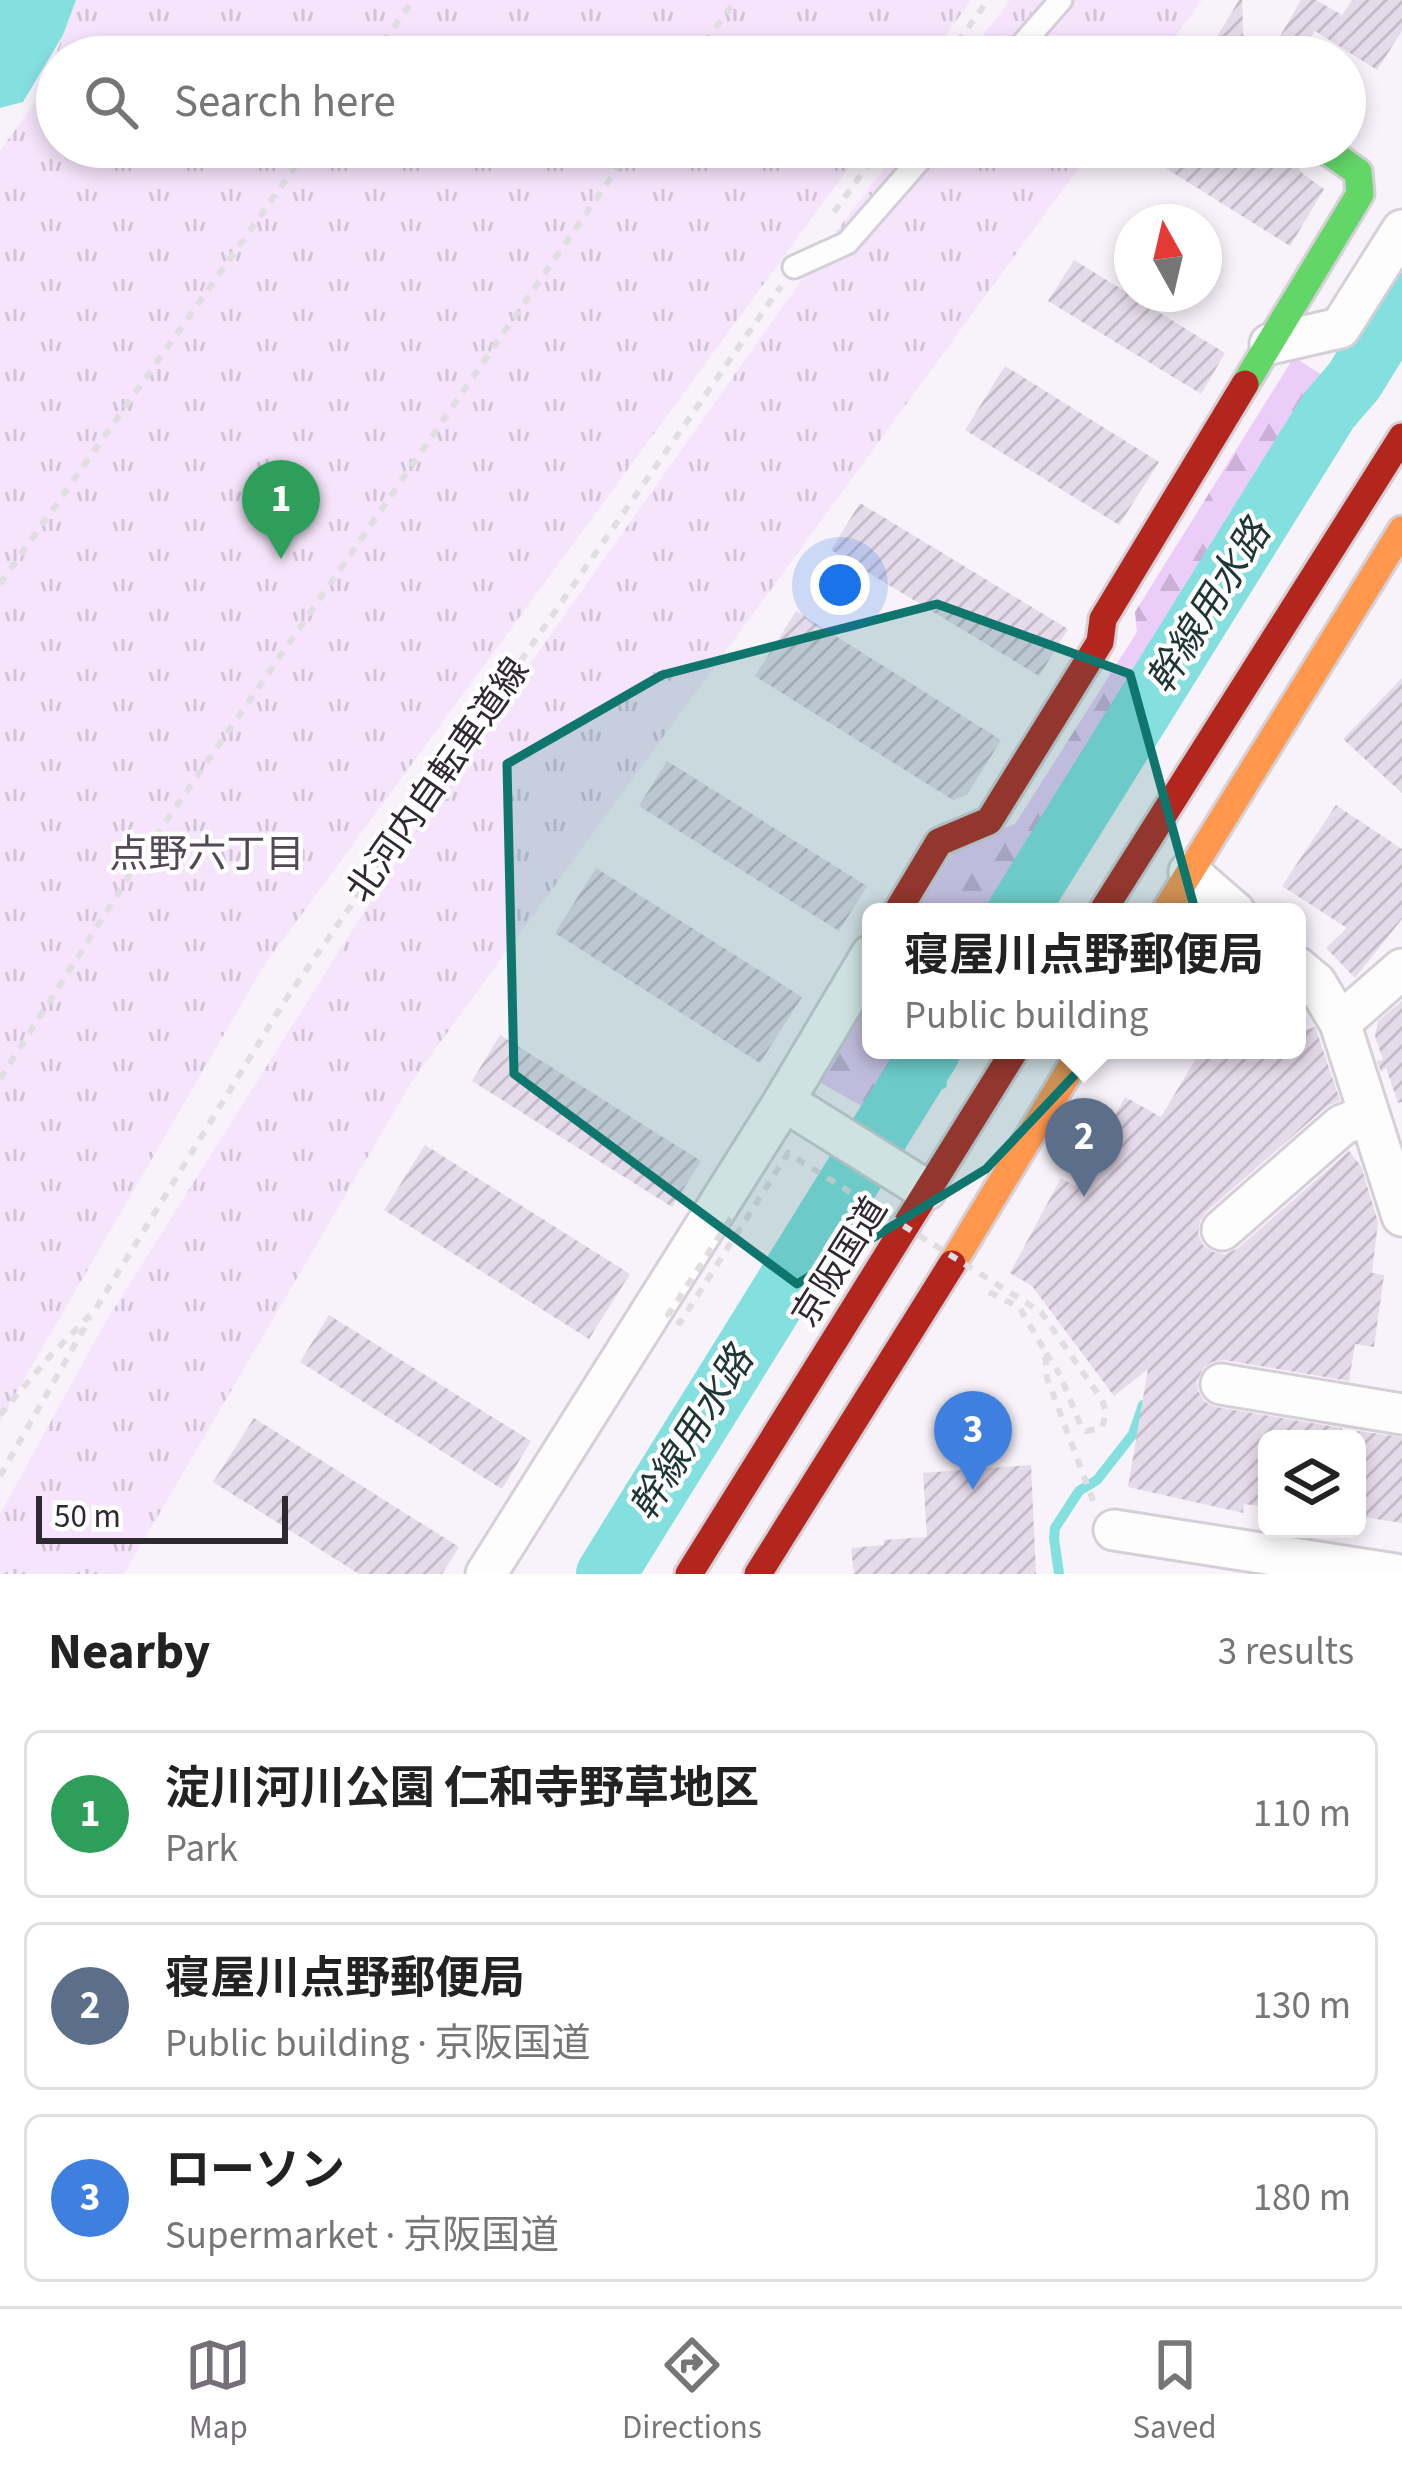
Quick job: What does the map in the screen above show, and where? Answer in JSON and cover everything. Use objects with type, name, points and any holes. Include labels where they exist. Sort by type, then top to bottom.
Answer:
[{"type":"main road","points":[[902,903],[939,842],[989,821],[1100,642],[1103,619],[1360,194],[1358,172],[1352,168]]},
{"type":"main road","points":[[1108,903],[1402,437]]},
{"type":"main road","points":[[1171,903],[1402,530]]},
{"type":"main road","name":"京阪国道","points":[[689,1574],[1009,1059]]},
{"type":"main road","points":[[758,1574],[1077,1059]]},
{"type":"street","points":[[1270,344],[1340,328],[1402,230]]},
{"type":"street","points":[[1190,872],[1225,903]]},
{"type":"street","points":[[1340,1023],[1402,969]]},
{"type":"street","points":[[486,1574],[862,970]]},
{"type":"street","points":[[1306,975],[1340,1023],[1402,1216]]},
{"type":"street","points":[[784,1101],[926,1190]]},
{"type":"street","points":[[1222,1230],[1342,1125],[1369,1114]]},
{"type":"street","points":[[1222,1384],[1402,1414]]},
{"type":"street","points":[[1114,1530],[1254,1563],[1395,1574]]},
{"type":"lane","points":[[1029,36],[1061,0]]},
{"type":"lane","points":[[794,267],[847,242],[913,168]]},
{"type":"path","points":[[388,36],[413,0]]},
{"type":"path","points":[[709,36],[736,0]]},
{"type":"path","points":[[961,36],[988,0]]},
{"type":"path","points":[[0,584],[294,168]]},
{"type":"path","points":[[0,1079],[142,856],[617,168]]},
{"type":"path","points":[[832,215],[866,168]]},
{"type":"path","name":"北河内自転車道線","points":[[0,1414],[95,1310],[284,1002],[794,267]]},
{"type":"path","points":[[731,1218],[668,1315],[680,1323],[788,1153],[1041,1312],[1102,1400],[1106,1412],[1102,1428],[1086,1431],[1081,1426],[1060,1375],[1019,1307],[986,1291]]},
{"type":"path","points":[[0,1476],[95,1310]]},
{"type":"path","points":[[1046,1352],[1047,1378],[1090,1494]]},
{"type":"highlighted area","points":[[937,604],[1130,674],[1203,939],[986,1169],[797,1284],[514,1074],[507,764],[662,675]]},
{"type":"green space","points":[[76,0],[971,0],[945,36],[63,36]]},
{"type":"green space","points":[[1010,0],[1202,0],[1175,36],[983,36]]},
{"type":"green space","points":[[36,101],[36,168],[849,168],[263,967],[0,1421],[0,151]]},
{"type":"green space","points":[[884,168],[1079,168],[412,1081],[124,1574],[0,1574],[0,1514],[105,1323],[440,791]]},
{"type":"green space","points":[[1294,357],[1322,375],[993,903],[921,903],[958,845],[1015,824],[1137,632],[1135,612]]},
{"type":"green space","points":[[862,997],[862,1059],[895,1059],[865,1108],[812,1078]]},
{"type":"water","points":[[0,0],[76,0],[62,36],[36,36],[36,80],[23,102],[0,108]]},
{"type":"building","points":[[1239,0],[1242,0],[1243,36],[1218,36]]},
{"type":"building","points":[[1301,0],[1316,0],[1342,15],[1352,0],[1402,0],[1402,31],[1377,70],[1366,63],[1366,36],[1323,36],[1315,31],[1312,36],[1280,36]]},
{"type":"building","points":[[1166,168],[1299,168],[1324,189],[1290,246]]},
{"type":"building","points":[[1074,260],[1114,285],[1114,312],[1158,312],[1225,353],[1201,394],[1048,301]]},
{"type":"building","points":[[1005,366],[1159,462],[1119,525],[965,430]]},
{"type":"building","points":[[860,503],[1068,629],[1039,676],[831,550]]},
{"type":"building","points":[[796,611],[1001,740],[967,795],[953,800],[755,676]]},
{"type":"building","points":[[1402,678],[1402,793],[1343,739]]},
{"type":"building","points":[[667,761],[867,886],[839,931],[639,806]]},
{"type":"building","points":[[1336,805],[1402,849],[1402,919],[1355,978],[1326,948],[1347,928],[1282,886]]},
{"type":"building","points":[[596,868],[802,997],[760,1063],[555,933]]},
{"type":"building","points":[[1402,1001],[1402,1102],[1398,1103],[1386,1068],[1381,1072],[1377,1061],[1383,1060],[1375,1036],[1378,1021]]},
{"type":"building","points":[[1315,1027],[1340,1100],[1326,1107],[1206,1212],[1198,1233],[1213,1252],[1237,1249],[1349,1151],[1361,1166],[1378,1222],[1372,1273],[1384,1275],[1374,1347],[1355,1344],[1349,1381],[1224,1360],[1203,1368],[1197,1381],[1205,1402],[1216,1407],[1342,1430],[1258,1430],[1258,1506],[1244,1504],[1243,1513],[1128,1487],[1148,1369],[1114,1396],[1032,1286],[1010,1273],[1061,1178],[1075,1186],[1125,1097],[1161,1117],[1196,1059],[1306,1059],[1306,1030]]},
{"type":"building","points":[[500,1035],[701,1161],[672,1207],[472,1081]]},
{"type":"building","points":[[425,1145],[630,1274],[589,1339],[384,1210]]},
{"type":"building","points":[[329,1315],[531,1441],[502,1489],[300,1362]]},
{"type":"building","points":[[254,1418],[459,1547],[442,1574],[359,1574],[213,1482]]},
{"type":"building","points":[[1366,1432],[1402,1437],[1402,1523],[1366,1517]]},
{"type":"building","points":[[1031,1465],[1036,1574],[854,1574],[851,1548],[927,1537],[923,1473]]},
{"type":"waterway","name":"幹線用水路","points":[[1023,903],[1329,410],[1354,381],[1402,303]]},
{"type":"waterway","name":"幹線用水路","points":[[606,1574],[925,1059]]},
{"type":"waterway","points":[[918,1071],[942,1084]]},
{"type":"waterway","points":[[1068,1153],[1098,1170]]},
{"type":"waterway","points":[[846,1186],[862,1214]]},
{"type":"waterway","points":[[1059,1574],[1055,1528],[1079,1491],[1097,1480],[1133,1434],[1143,1405]]},
{"type":"traffic: fast","points":[[1245,384],[1360,194],[1358,172],[1352,168]]},
{"type":"traffic: slow","points":[[1171,903],[1402,530]]},
{"type":"traffic: slow","points":[[952,1264],[1077,1059]]},
{"type":"traffic: jam","points":[[902,903],[939,842],[989,821],[1100,642],[1103,619],[1245,384]]},
{"type":"traffic: jam","points":[[1108,903],[1402,437]]},
{"type":"traffic: jam","points":[[689,1574],[1009,1059]]},
{"type":"traffic: jam","points":[[758,1574],[952,1264]]},
{"type":"place","name":"淀川河川公園 仁和寺野草地区","points":[[281,559]]},
{"type":"place","name":"寝屋川点野郵便局","points":[[1084,1197]]},
{"type":"place","name":"ローソン","points":[[973,1490]]},
{"type":"district","name":"点野六丁目","points":[[207,855]]}]
